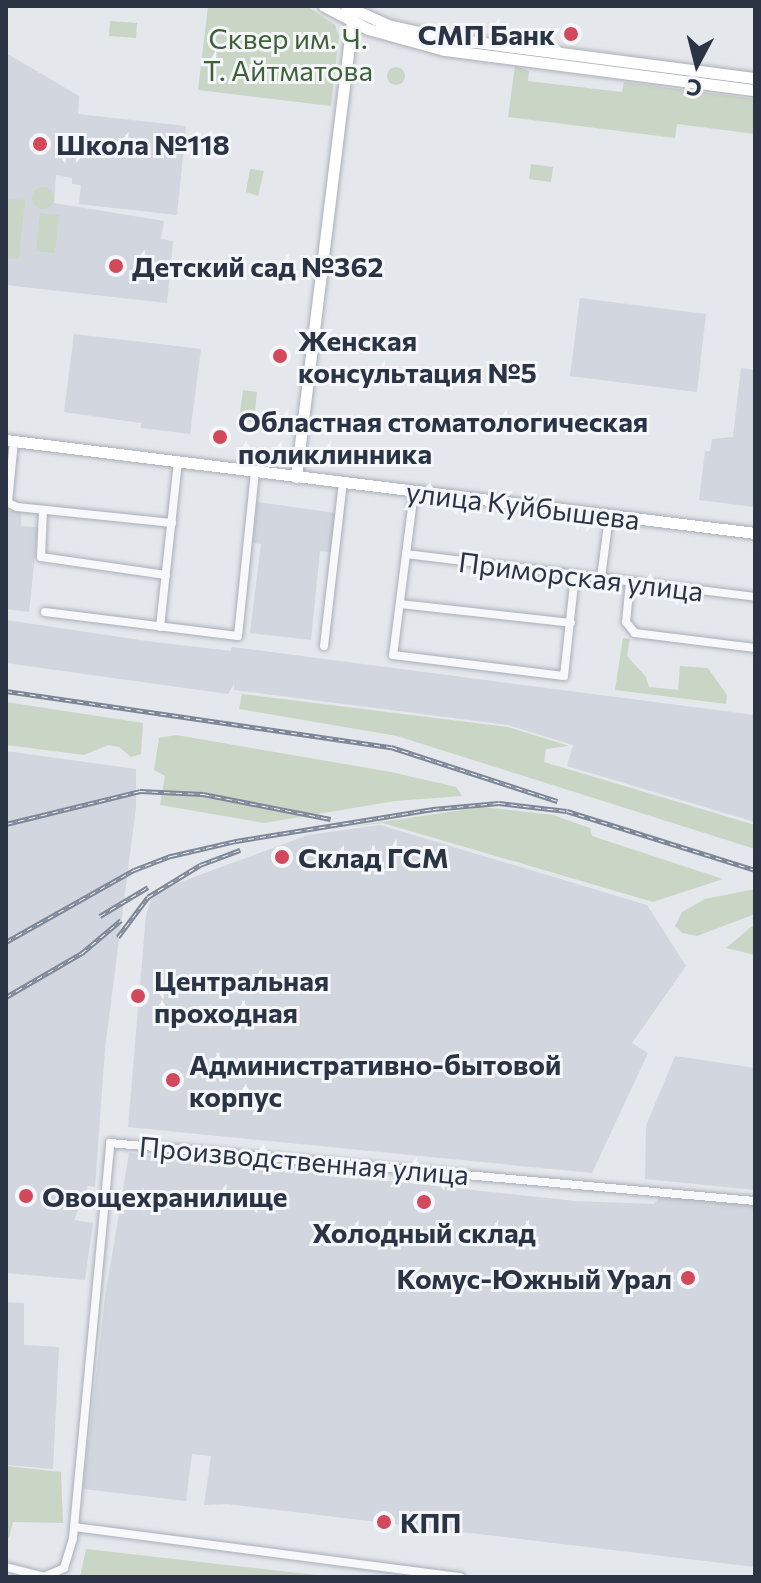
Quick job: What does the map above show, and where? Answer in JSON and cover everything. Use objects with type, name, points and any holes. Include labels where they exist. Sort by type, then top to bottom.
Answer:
[{"type":"main road","points":[[324,6],[445,38],[755,78]]},
{"type":"main road","points":[[351,11],[389,36],[445,50],[755,90]]},
{"type":"main road","points":[[296,474],[351,11]]},
{"type":"main road","name":"улица Куйбышева","points":[[10,438],[682,521],[755,533]]},
{"type":"main road","name":"улица Куйбышева","points":[[178,460],[255,472],[296,474],[343,483],[414,489]]},
{"type":"main road","name":"улица Куйбышева","points":[[682,521],[755,527]]},
{"type":"street","points":[[10,438],[7,502],[17,507],[172,523]]},
{"type":"street","points":[[160,627],[178,460]]},
{"type":"street","points":[[45,612],[238,636],[255,472]]},
{"type":"street","points":[[324,646],[343,483]]},
{"type":"street","points":[[414,489],[393,655],[564,676],[575,575]]},
{"type":"street","points":[[43,510],[41,557],[166,575]]},
{"type":"street","points":[[601,578],[609,512]]},
{"type":"street","name":"Приморская улица","points":[[406,554],[755,597]]},
{"type":"street","points":[[630,582],[626,622],[635,633],[755,648]]},
{"type":"street","points":[[400,604],[571,623]]},
{"type":"street","name":"Производственная улица","points":[[44,1577],[64,1568],[71,1555],[110,1143],[755,1201]]},
{"type":"street","points":[[74,1527],[461,1577]]},
{"type":"street","points":[[6,1567],[44,1577]]},
{"type":"shaded area","points":[[6,53],[79,96],[78,114],[186,126],[177,215],[79,204],[81,185],[72,184],[72,178],[56,175],[54,203],[164,221],[161,239],[173,241],[167,303],[6,285]]},
{"type":"shaded area","points":[[580,298],[706,314],[697,392],[570,376]]},
{"type":"shaded area","points":[[74,334],[201,349],[190,434],[141,428],[141,423],[64,412]]},
{"type":"shaded area","points":[[741,368],[755,370],[755,507],[699,500],[705,451],[710,451],[712,439],[733,437]]},
{"type":"shaded area","points":[[257,502],[336,513],[331,552],[320,551],[311,640],[250,633],[261,544],[253,543]]},
{"type":"shaded area","points":[[6,510],[21,512],[21,526],[38,527],[29,612],[6,609]]},
{"type":"shaded area","points":[[6,620],[154,642],[231,651],[232,647],[755,715],[755,822],[567,766],[573,745],[508,725],[234,690],[234,684],[228,694],[6,663]]},
{"type":"shaded area","points":[[6,751],[136,769],[136,807],[105,1049],[95,1187],[88,1186],[74,1220],[93,1223],[85,1280],[6,1273]]},
{"type":"shaded area","points":[[380,825],[647,905],[686,966],[632,1043],[648,1053],[592,1173],[128,1127],[146,915],[151,899],[178,883],[308,835]]},
{"type":"shaded area","points":[[675,1056],[755,1068],[755,1190],[645,1179],[646,1126]]},
{"type":"shaded area","points":[[129,1153],[575,1201],[654,1204],[661,1196],[755,1205],[755,1567],[227,1504],[204,1505],[211,1456],[192,1454],[186,1501],[83,1489],[105,1297]]},
{"type":"shaded area","points":[[6,1302],[24,1303],[24,1345],[59,1347],[53,1469],[6,1465]]},
{"type":"green space","name":"Сквер им. Ч. Т. Айтматова","points":[[208,6],[307,6],[335,25],[339,36],[331,106],[198,90]]},
{"type":"green space","points":[[110,21],[137,23],[136,38],[109,36]]},
{"type":"green space","points":[[515,66],[529,71],[528,81],[622,92],[624,82],[755,99],[755,134],[677,124],[675,138],[508,117]]},
{"type":"green space","points":[[392,67],[400,67],[405,76],[403,83],[392,85],[387,80],[387,72]]},
{"type":"green space","points":[[531,164],[553,167],[551,182],[529,179]]},
{"type":"green space","points":[[250,169],[264,171],[258,196],[246,192]]},
{"type":"green space","points":[[43,187],[51,190],[54,198],[51,206],[43,209],[35,206],[32,198],[35,190]]},
{"type":"green space","points":[[6,199],[25,200],[19,259],[6,258]]},
{"type":"green space","points":[[40,213],[59,215],[55,253],[36,251]]},
{"type":"green space","points":[[243,390],[257,392],[254,422],[239,421]]},
{"type":"green space","points":[[623,638],[630,639],[627,656],[646,677],[649,687],[678,690],[680,666],[708,668],[727,695],[726,704],[615,690]]},
{"type":"green space","points":[[242,694],[508,727],[569,746],[546,749],[544,762],[755,825],[755,849],[397,736],[239,709]]},
{"type":"green space","points":[[6,702],[143,723],[141,754],[131,757],[119,747],[108,745],[84,755],[6,745]]},
{"type":"green space","points":[[176,735],[391,772],[456,787],[462,796],[395,801],[264,823],[160,805],[165,776],[154,770],[159,738]]},
{"type":"green space","points":[[483,807],[553,815],[590,828],[592,836],[723,879],[653,902],[383,823],[346,827]]},
{"type":"green space","points":[[755,889],[755,914],[697,936],[682,933],[675,926],[682,912],[705,899]]},
{"type":"green space","points":[[755,926],[755,955],[726,948],[751,927]]},
{"type":"green space","points":[[6,1466],[61,1472],[63,1523],[13,1522],[9,1538],[6,1537]]},
{"type":"green space","points":[[86,1549],[334,1577],[80,1577]]},
{"type":"railway","points":[[6,691],[391,747],[557,801]]},
{"type":"railway","points":[[6,824],[140,791],[203,794],[331,819]]},
{"type":"railway","points":[[6,942],[134,870],[171,856],[236,841],[433,809],[499,803],[567,811],[755,870]]},
{"type":"railway","points":[[118,937],[148,897],[200,865],[240,850]]},
{"type":"railway","points":[[100,916],[148,887]]},
{"type":"railway","points":[[6,997],[82,953],[121,920]]},
{"type":"place","name":"СМП Банк","points":[[571,34]]},
{"type":"place","name":"Школа №118","points":[[40,144]]},
{"type":"place","name":"Детский сад №362","points":[[116,266]]},
{"type":"place","name":"Женская консультация №5","points":[[280,356]]},
{"type":"place","name":"Областная стоматологическая поликлинника","points":[[220,437]]},
{"type":"place","name":"Склад ГСМ","points":[[282,857]]},
{"type":"place","name":"Центральная проходная","points":[[138,996]]},
{"type":"place","name":"Административно-бытовой корпус","points":[[173,1080]]},
{"type":"place","name":"Овощехранилище","points":[[26,1196]]},
{"type":"place","name":"Холодный склад","points":[[424,1202]]},
{"type":"place","name":"Комус-Южный Урал","points":[[688,1278]]},
{"type":"place","name":"КПП","points":[[384,1522]]}]
